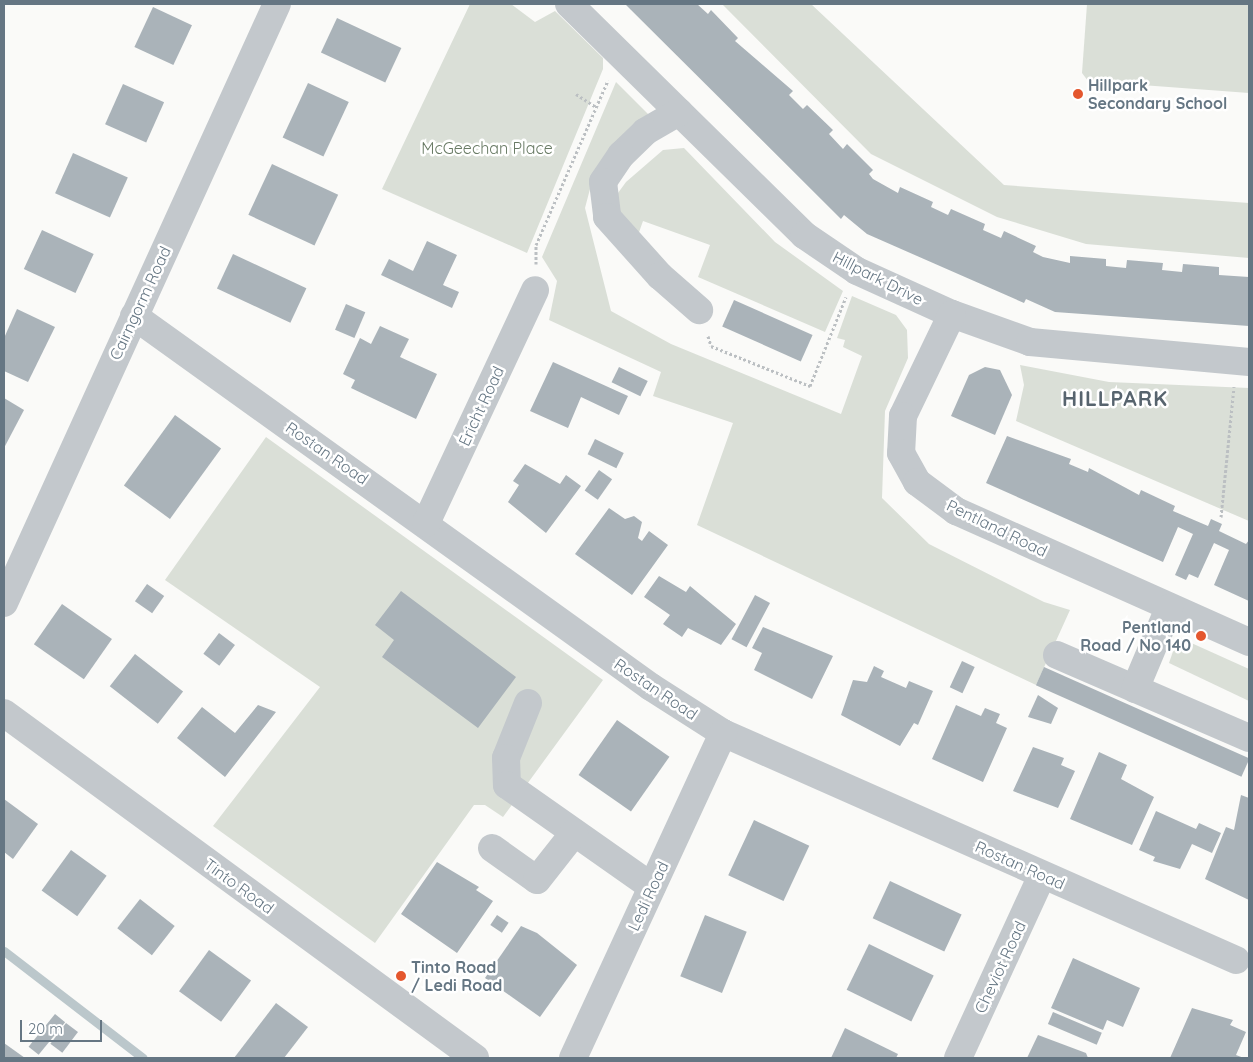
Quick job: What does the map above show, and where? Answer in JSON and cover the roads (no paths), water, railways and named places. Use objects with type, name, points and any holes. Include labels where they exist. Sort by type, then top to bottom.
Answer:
[{"type":"street","name":"Cairngorm Road","points":[[4,603],[277,4]]},
{"type":"street","name":"Hillpark Drive","points":[[569,4],[804,235],[857,271],[952,314],[1002,334],[1062,347],[1243,362]]},
{"type":"street","points":[[679,112],[645,132],[621,155],[603,182],[607,217],[660,276],[699,310]]},
{"type":"street","name":"Ericht Road","points":[[426,523],[535,290]]},
{"type":"street","name":"Pentland Road","points":[[952,314],[903,416],[901,453],[917,482],[956,511],[1169,608],[1249,642]]},
{"type":"street","name":"Rostan Road","points":[[134,316],[426,523],[651,687],[723,733],[1042,876],[1236,960]]},
{"type":"street","points":[[1135,688],[1169,608]]},
{"type":"street","points":[[1058,654],[1249,738]]},
{"type":"street","points":[[528,704],[506,758],[506,785],[652,888]]},
{"type":"street","name":"Tinto Road","points":[[4,713],[475,1058]]},
{"type":"street","name":"Ledi Road","points":[[573,1058],[723,733]]},
{"type":"street","points":[[492,848],[536,880],[574,833]]},
{"type":"street","name":"Cheviot Road","points":[[958,1058],[1042,876]]},
{"type":"waterway","points":[[4,951],[143,1058]]},
{"type":"place","name":"Hillpark Secondary School","points":[[1078,94]]},
{"type":"place","name":"Pentland Road / No 140","points":[[1201,636]]},
{"type":"place","name":"Tinto Road / Ledi Road","points":[[401,976]]},
{"type":"district","name":"HILLPARK","points":[[1115,398]]},
{"type":"park label","name":"McGeechan Place","points":[[487,148]]}]
